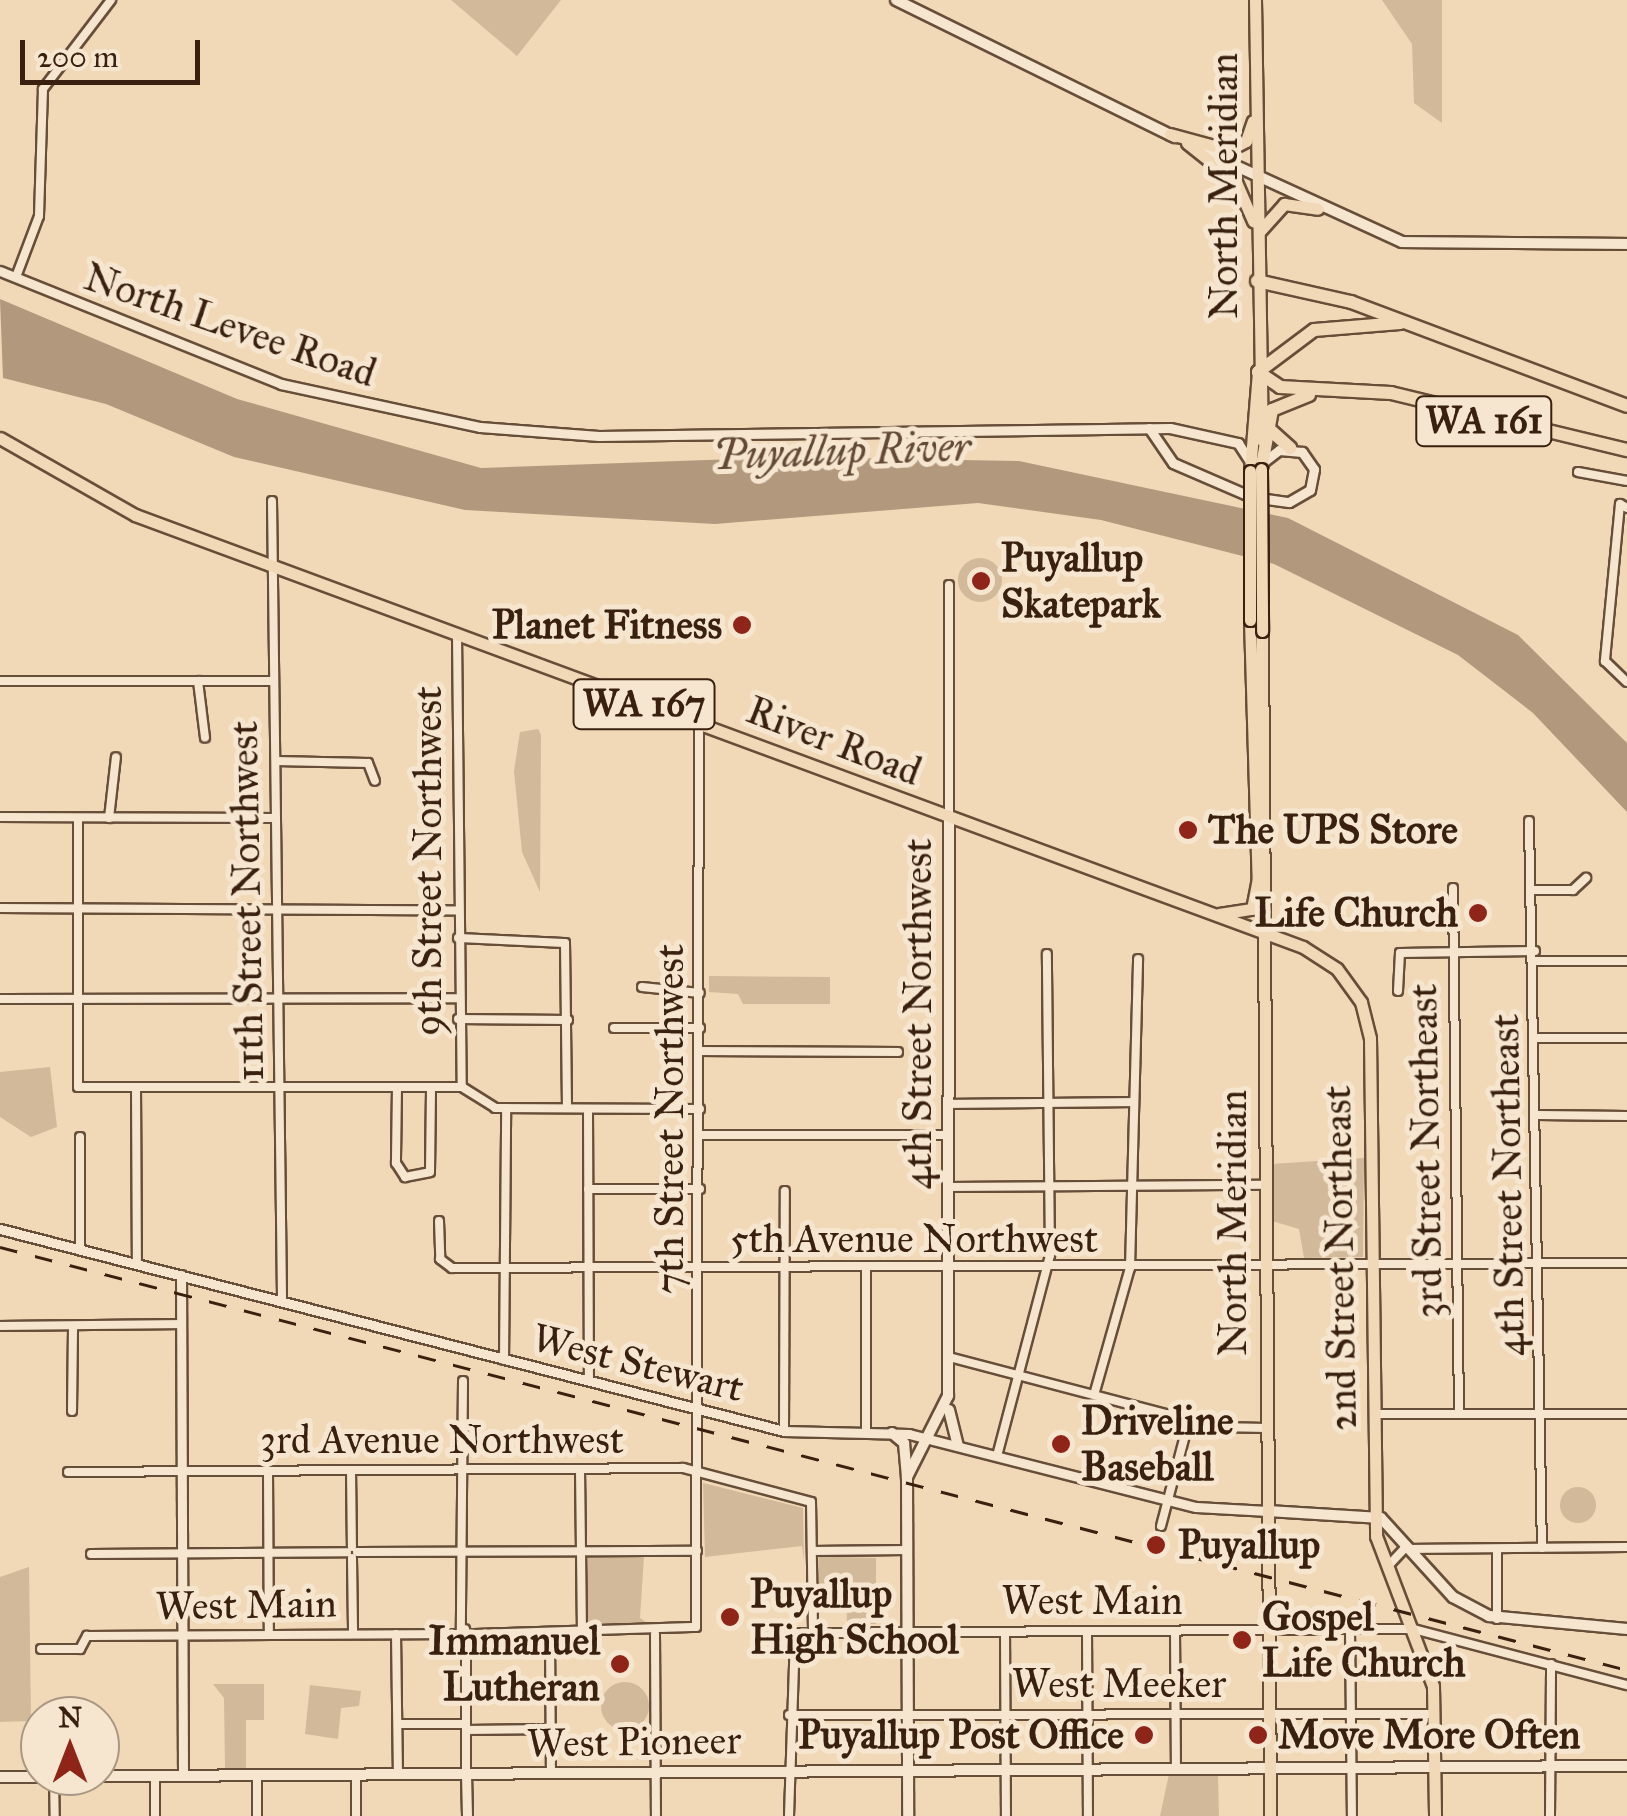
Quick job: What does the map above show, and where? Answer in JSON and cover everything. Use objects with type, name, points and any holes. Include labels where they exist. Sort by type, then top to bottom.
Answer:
[{"type":"highway","name":"WA 161","points":[[1257,281],[1400,324],[1627,406]]},
{"type":"highway","points":[[1258,372],[1314,330],[1400,324]]},
{"type":"highway","name":"WA 161","points":[[1258,372],[1280,387],[1391,393],[1627,450]]},
{"type":"highway","points":[[1256,467],[1268,428],[1283,401],[1342,390]]},
{"type":"highway","points":[[1268,428],[1290,448]]},
{"type":"main road","points":[[896,0],[1318,209],[1418,244],[1627,244]]},
{"type":"main road","name":"North Meridian","points":[[1255,0],[1258,372],[1250,620],[1258,879],[1264,934]]},
{"type":"main road","points":[[1170,134],[1230,150],[1246,141],[1256,108]]},
{"type":"main road","points":[[1188,143],[1236,182],[1256,236]]},
{"type":"main road","points":[[1256,236],[1278,207],[1318,209]]},
{"type":"main road","name":"North Meridian","points":[[1258,372],[1251,423],[1262,631],[1270,1816]]},
{"type":"main road","name":"River Road","points":[[0,438],[99,500],[949,820],[1264,934]]},
{"type":"main road","name":"4th Street Northwest","points":[[906,1477],[948,1396],[949,820]]},
{"type":"main road","name":"WA 167","points":[[1196,910],[1248,912],[1258,879]]},
{"type":"main road","name":"2nd Street Northeast","points":[[1264,934],[1297,945],[1342,974],[1367,1020],[1375,1515],[1388,1577],[1413,1629],[1434,1714],[1435,1816]]},
{"type":"main road","points":[[1264,963],[1269,944],[1297,945]]},
{"type":"main road","points":[[948,1396],[958,1446]]},
{"type":"main road","points":[[892,1434],[903,1442],[906,1477],[908,1816]]},
{"type":"main road","points":[[1268,1510],[1375,1515],[1413,1549],[1453,1597],[1497,1619],[1627,1629]]},
{"type":"main road","name":"West Pioneer","points":[[120,1776],[1627,1766]]},
{"type":"street","points":[[16,277],[39,216],[43,89],[112,0]]},
{"type":"street","name":"North Levee Road","points":[[0,271],[282,384],[480,427],[599,436],[1149,428],[1222,440]]},
{"type":"street","points":[[1222,440],[1251,423]]},
{"type":"street","points":[[1149,428],[1173,462],[1264,500],[1293,502],[1312,486],[1311,462],[1290,448],[1256,467],[1243,446],[1222,440]]},
{"type":"street","points":[[1578,472],[1627,480]]},
{"type":"street","name":"11th Street Northwest","points":[[272,501],[282,1301]]},
{"type":"street","points":[[1623,506],[1624,561],[1605,661],[1627,682]]},
{"type":"street","name":"4th Street Northwest","points":[[949,820],[950,584]]},
{"type":"street","points":[[1613,612],[1627,618]]},
{"type":"street","name":"9th Street Northwest","points":[[457,634],[458,1019],[462,1086]]},
{"type":"street","points":[[0,681],[274,681]]},
{"type":"street","points":[[198,681],[205,738]]},
{"type":"street","name":"7th Street Northwest","points":[[693,1632],[700,1269],[699,725]]},
{"type":"street","points":[[109,818],[116,758]]},
{"type":"street","points":[[276,761],[368,763],[374,781]]},
{"type":"street","points":[[0,818],[276,818]]},
{"type":"street","points":[[78,818],[78,1087],[462,1086],[479,1104],[506,1108],[700,1109]]},
{"type":"street","name":"4th Street Northeast","points":[[1529,821],[1534,890],[1542,1548]]},
{"type":"street","points":[[1534,890],[1573,890],[1586,878]]},
{"type":"street","name":"3rd Street Northeast","points":[[1454,888],[1459,1414]]},
{"type":"street","points":[[0,908],[458,910]]},
{"type":"street","points":[[458,938],[565,943],[568,1108]]},
{"type":"street","points":[[1398,990],[1400,953],[1627,961]]},
{"type":"street","points":[[997,1456],[1046,1270],[1047,954]]},
{"type":"street","points":[[1094,1395],[1130,1268],[1138,959]]},
{"type":"street","points":[[642,988],[700,993]]},
{"type":"street","points":[[0,999],[458,998]]},
{"type":"street","points":[[458,1019],[568,1020]]},
{"type":"street","points":[[614,1028],[700,1028]]},
{"type":"street","points":[[1536,1038],[1627,1038]]},
{"type":"street","points":[[700,1051],[898,1052]]},
{"type":"street","points":[[136,1087],[138,1265]]},
{"type":"street","points":[[396,1087],[396,1162],[405,1176],[430,1172],[431,1087]]},
{"type":"street","points":[[948,1104],[1134,1102]]},
{"type":"street","points":[[504,1360],[506,1108]]},
{"type":"street","points":[[588,1108],[588,1381]]},
{"type":"street","points":[[1538,1115],[1627,1116]]},
{"type":"street","points":[[700,1135],[948,1135]]},
{"type":"street","points":[[80,1137],[80,1250]]},
{"type":"street","points":[[948,1187],[1266,1185]]},
{"type":"street","points":[[588,1189],[700,1189]]},
{"type":"street","points":[[784,1431],[785,1190]]},
{"type":"street","name":"5th Avenue Northwest","points":[[439,1221],[444,1266],[1046,1270],[1627,1263]]},
{"type":"street","name":"West Stewart","points":[[0,1229],[784,1431],[929,1439],[1168,1500],[1268,1510]]},
{"type":"street","points":[[866,1269],[866,1433]]},
{"type":"street","points":[[181,1275],[183,1776]]},
{"type":"street","points":[[0,1326],[182,1324]]},
{"type":"street","points":[[72,1411],[73,1326]]},
{"type":"street","points":[[948,1357],[1189,1420],[1267,1428]]},
{"type":"street","points":[[463,1381],[467,1816]]},
{"type":"street","points":[[1374,1414],[1627,1414]]},
{"type":"street","points":[[1160,1526],[1189,1420]]},
{"type":"street","points":[[580,1469],[582,1634]]},
{"type":"street","points":[[352,1470],[353,1634]]},
{"type":"street","points":[[268,1471],[269,1635]]},
{"type":"street","name":"3rd Avenue Northwest","points":[[68,1472],[696,1471],[811,1502],[812,1550]]},
{"type":"street","points":[[1497,1548],[1497,1619]]},
{"type":"street","points":[[1388,1577],[1393,1556],[1413,1549],[1627,1548]]},
{"type":"street","points":[[812,1633],[812,1550],[907,1550]]},
{"type":"street","points":[[91,1554],[697,1551]]},
{"type":"street","name":"West Main","points":[[789,1715],[789,1640],[796,1633],[1413,1629],[1627,1686]]},
{"type":"street","points":[[1350,1630],[1352,1816]]},
{"type":"street","points":[[1174,1631],[1176,1767]]},
{"type":"street","name":"West Main","points":[[41,1649],[80,1649],[87,1636],[693,1632]]},
{"type":"street","points":[[1004,1632],[1006,1816]]},
{"type":"street","points":[[1087,1632],[1088,1816]]},
{"type":"street","points":[[396,1634],[398,1774]]},
{"type":"street","points":[[550,1634],[551,1773]]},
{"type":"street","points":[[655,1634],[656,1816]]},
{"type":"street","points":[[1550,1816],[1552,1664]]},
{"type":"street","name":"West Meeker","points":[[789,1715],[1434,1714]]},
{"type":"street","points":[[789,1715],[789,1816]]},
{"type":"street","points":[[398,1724],[551,1729]]},
{"type":"street","points":[[356,1775],[356,1816]]},
{"type":"street","points":[[155,1776],[155,1816]]},
{"type":"street","points":[[257,1776],[257,1816]]},
{"type":"shaded area","points":[[451,0],[561,0],[517,56]]},
{"type":"shaded area","points":[[1382,0],[1442,0],[1442,123],[1414,103],[1412,44]]},
{"type":"shaded area","points":[[0,299],[237,399],[481,468],[791,457],[1019,461],[1288,518],[1518,635],[1627,743],[1627,812],[1533,713],[1458,655],[1274,564],[1101,520],[978,503],[715,524],[465,510],[234,457],[106,404],[3,378]]},
{"type":"shaded area","name":"Puyallup Skatepark","points":[[980,558],[995,565],[1002,580],[995,595],[980,602],[965,595],[958,580],[965,565]]},
{"type":"shaded area","points":[[538,729],[540,892],[522,852],[514,771],[520,732]]},
{"type":"shaded area","points":[[709,976],[830,977],[830,1004],[743,1004],[738,994],[709,992]]},
{"type":"shaded area","points":[[50,1067],[57,1127],[31,1137],[0,1117],[0,1072]]},
{"type":"shaded area","points":[[1364,1158],[1363,1257],[1304,1258],[1299,1229],[1272,1221],[1271,1164]]},
{"type":"shaded area","points":[[703,1483],[803,1508],[804,1560],[802,1546],[705,1557]]},
{"type":"shaded area","points":[[1578,1487],[1591,1492],[1596,1505],[1591,1518],[1578,1523],[1565,1518],[1560,1505],[1565,1492]]},
{"type":"shaded area","points":[[819,1555],[896,1555],[842,1557],[876,1558],[876,1624],[847,1624],[846,1583],[844,1591],[816,1587]]},
{"type":"shaded area","points":[[644,1556],[640,1618],[650,1625],[587,1625],[586,1557]]},
{"type":"shaded area","points":[[29,1567],[31,1696],[20,1696],[20,1721],[0,1722],[0,1577]]},
{"type":"shaded area","points":[[625,1682],[642,1689],[649,1706],[642,1723],[625,1730],[608,1723],[601,1706],[608,1689]]},
{"type":"shaded area","points":[[213,1684],[264,1684],[264,1720],[246,1720],[246,1768],[225,1768],[224,1698]]},
{"type":"shaded area","points":[[310,1685],[361,1691],[359,1706],[341,1708],[338,1739],[305,1734]]},
{"type":"shaded area","points":[[1169,1774],[1218,1775],[1219,1816],[1160,1816]]},
{"type":"railway","points":[[0,1247],[1627,1670]]},
{"type":"place","name":"Puyallup Skatepark","points":[[981,581]]},
{"type":"place","name":"Planet Fitness","points":[[742,625]]},
{"type":"place","name":"The UPS Store","points":[[1188,830]]},
{"type":"place","name":"Life Church","points":[[1478,913]]},
{"type":"place","name":"Driveline Baseball","points":[[1061,1444]]},
{"type":"place","name":"Puyallup","points":[[1156,1545]]},
{"type":"place","name":"Puyallup High School","points":[[730,1617]]},
{"type":"place","name":"Gospel Life Church","points":[[1242,1640]]},
{"type":"place","name":"Immanuel Lutheran","points":[[620,1664]]},
{"type":"place","name":"Puyallup Post Office","points":[[1144,1735]]},
{"type":"place","name":"Move More Often","points":[[1258,1735]]},
{"type":"water label","name":"Puyallup River","points":[[842,451]]}]
